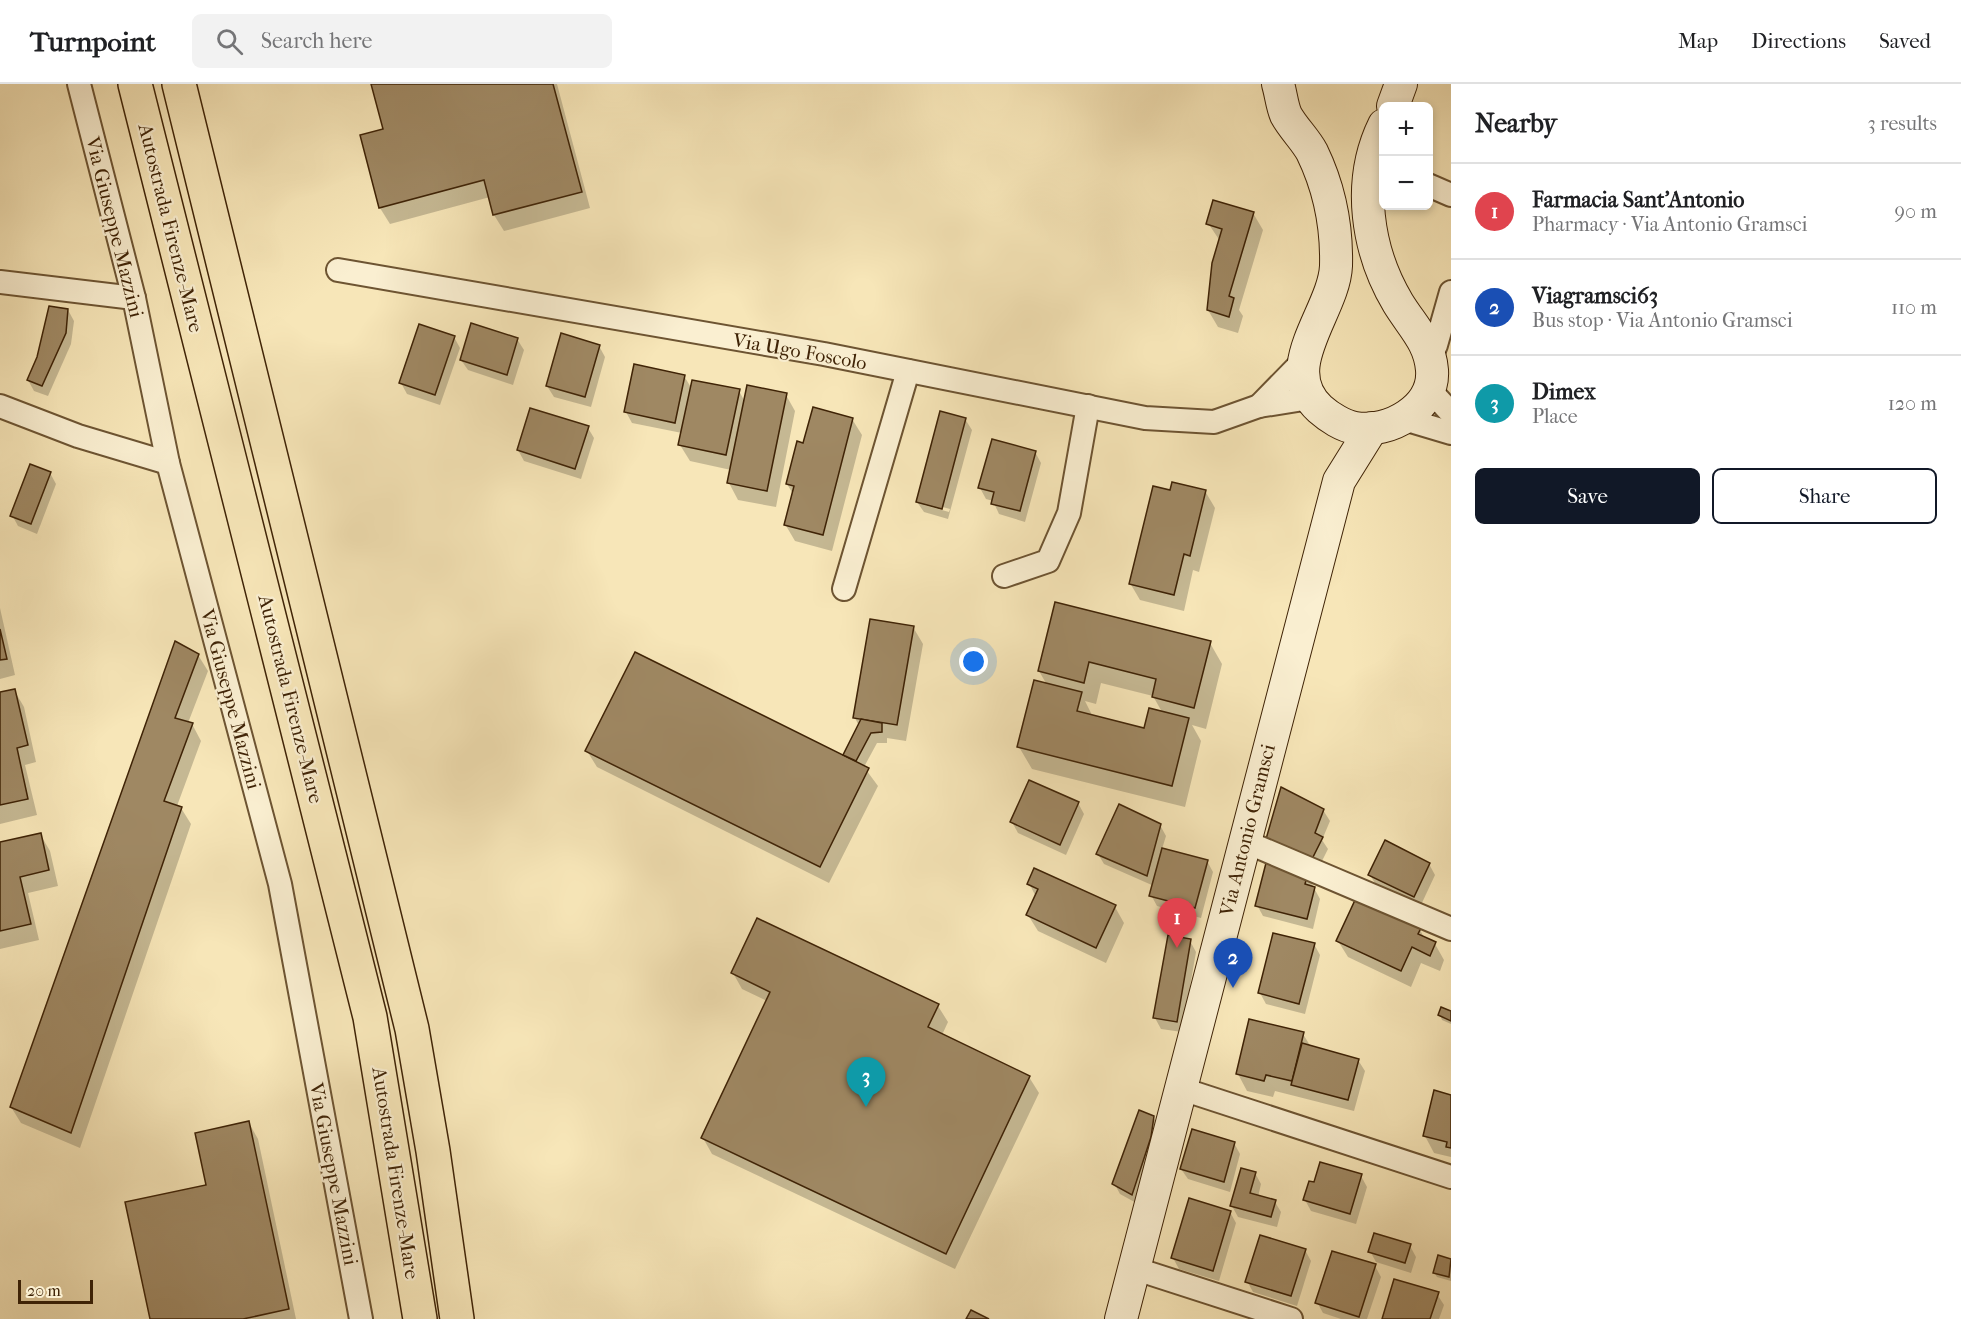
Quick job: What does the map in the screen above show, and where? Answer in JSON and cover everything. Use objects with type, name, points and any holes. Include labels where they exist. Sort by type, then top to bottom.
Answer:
[{"type":"highway","name":"Autostrada Firenze-Mare","points":[[135,84],[370,1017],[420,1319]]},
{"type":"highway","name":"Autostrada Firenze-Mare","points":[[178,84],[412,1029],[433,1150],[457,1319]]},
{"type":"street","name":"Via Giuseppe Mazzini","points":[[79,84],[134,298],[168,463],[280,884],[362,1319]]},
{"type":"street","points":[[1278,84],[1286,114],[1311,150],[1326,183],[1336,243],[1335,270],[1329,294],[1304,360]]},
{"type":"street","points":[[1394,102],[1401,84]]},
{"type":"street","points":[[1321,408],[1355,428],[1372,428],[1404,419],[1421,405],[1429,389],[1432,374],[1431,357],[1421,333],[1391,290],[1370,237],[1367,192],[1379,146]]},
{"type":"street","points":[[1433,187],[1451,195]]},
{"type":"street","name":"Via Ugo Foscolo","points":[[338,270],[908,371],[1144,418],[1214,423],[1259,406],[1321,408]]},
{"type":"street","points":[[0,282],[134,298]]},
{"type":"street","points":[[1431,357],[1451,292]]},
{"type":"street","name":"Via Ugo Foscolo","points":[[1259,406],[1304,360]]},
{"type":"street","name":"Via Antonio Gramsci","points":[[1304,360],[1302,381],[1321,408],[1338,481]]},
{"type":"street","points":[[843,589],[908,371]]},
{"type":"street","points":[[1429,389],[1451,413]]},
{"type":"street","points":[[0,406],[78,436],[168,463]]},
{"type":"street","points":[[1004,576],[1048,561],[1069,513],[1088,406]]},
{"type":"street","points":[[1404,419],[1451,433]]},
{"type":"street","name":"Via Antonio Gramsci","points":[[1121,1319],[1338,481],[1372,428]]},
{"type":"street","points":[[1244,841],[1451,928]]},
{"type":"street","points":[[1182,1089],[1451,1177]]},
{"type":"street","points":[[1133,1268],[1291,1319]]},
{"type":"building","points":[[371,84],[553,84],[582,192],[493,215],[484,180],[379,208],[360,135],[383,129]]},
{"type":"building","points":[[1213,200],[1254,212],[1229,296],[1234,298],[1229,317],[1207,310],[1212,263],[1222,229],[1206,224]]},
{"type":"building","points":[[49,306],[68,309],[66,333],[42,386],[27,380],[37,357]]},
{"type":"building","points":[[471,323],[518,338],[507,375],[460,360]]},
{"type":"building","points":[[419,324],[455,336],[435,395],[399,383]]},
{"type":"building","points":[[561,333],[600,345],[585,397],[546,386]]},
{"type":"building","points":[[634,364],[685,375],[675,423],[624,412]]},
{"type":"building","points":[[692,380],[740,389],[726,455],[678,445]]},
{"type":"building","points":[[747,385],[787,393],[767,491],[727,483]]},
{"type":"building","points":[[813,407],[853,418],[823,535],[784,525],[794,486],[786,484],[797,441],[803,443]]},
{"type":"building","points":[[530,408],[589,426],[575,469],[517,450]]},
{"type":"building","points":[[940,411],[966,418],[942,509],[916,502]]},
{"type":"building","points":[[992,439],[1036,451],[1020,511],[991,504],[994,492],[978,488]]},
{"type":"building","points":[[30,464],[51,472],[31,524],[10,516]]},
{"type":"building","points":[[1172,482],[1206,490],[1190,556],[1184,554],[1174,595],[1129,584],[1153,486],[1170,490]]},
{"type":"building","points":[[1055,602],[1211,641],[1194,708],[1152,697],[1156,679],[1089,662],[1084,683],[1038,671]]},
{"type":"building","points":[[870,619],[914,626],[897,725],[853,718]]},
{"type":"building","points":[[0,629],[7,659],[0,660]]},
{"type":"building","points":[[175,641],[199,654],[175,718],[193,723],[164,801],[182,807],[71,1133],[10,1107]]},
{"type":"building","points":[[635,652],[869,768],[820,867],[585,751]]},
{"type":"building","points":[[1034,680],[1082,692],[1077,711],[1144,728],[1149,708],[1189,718],[1172,786],[1017,747]]},
{"type":"building","points":[[15,689],[28,745],[17,748],[28,799],[0,805],[0,692]]},
{"type":"building","points":[[861,719],[882,723],[882,732],[871,733],[856,761],[843,755]]},
{"type":"building","points":[[1029,780],[1079,802],[1060,845],[1010,822]]},
{"type":"building","points":[[1281,787],[1324,809],[1315,833],[1323,837],[1311,861],[1266,839]]},
{"type":"building","points":[[1119,804],[1161,824],[1147,876],[1096,854]]},
{"type":"building","points":[[41,833],[49,870],[20,877],[31,924],[0,931],[0,842]]},
{"type":"building","points":[[1385,840],[1430,863],[1414,897],[1368,875]]},
{"type":"building","points":[[1162,848],[1208,860],[1195,908],[1149,896]]},
{"type":"building","points":[[1266,863],[1308,873],[1305,884],[1315,887],[1307,919],[1255,906]]},
{"type":"building","points":[[1034,868],[1116,905],[1096,948],[1026,915],[1038,889],[1027,884]]},
{"type":"building","points":[[1356,898],[1421,928],[1418,934],[1436,942],[1430,956],[1412,947],[1401,971],[1336,941]]},
{"type":"building","points":[[757,918],[939,1004],[928,1027],[1030,1076],[946,1254],[701,1138],[770,992],[731,973]]},
{"type":"building","points":[[1273,933],[1315,943],[1299,1004],[1258,993]]},
{"type":"building","points":[[1168,935],[1191,939],[1177,1022],[1153,1018]]},
{"type":"building","points":[[1441,1007],[1451,1011],[1451,1021],[1438,1015]]},
{"type":"building","points":[[1249,1019],[1304,1032],[1292,1081],[1266,1075],[1264,1081],[1236,1074]]},
{"type":"building","points":[[1302,1043],[1359,1059],[1348,1100],[1291,1085]]},
{"type":"building","points":[[1434,1090],[1451,1095],[1451,1148],[1446,1147],[1447,1142],[1423,1136]]},
{"type":"building","points":[[1139,1110],[1154,1116],[1151,1137],[1132,1195],[1112,1184]]},
{"type":"building","points":[[249,1121],[289,1309],[243,1319],[150,1319],[125,1202],[206,1185],[195,1133]]},
{"type":"building","points":[[1192,1129],[1235,1142],[1224,1182],[1180,1169]]},
{"type":"building","points":[[1320,1162],[1362,1174],[1350,1214],[1303,1200],[1309,1181],[1314,1182]]},
{"type":"building","points":[[1241,1168],[1256,1172],[1250,1193],[1276,1200],[1271,1217],[1230,1206]]},
{"type":"building","points":[[1189,1198],[1231,1211],[1213,1271],[1171,1258]]},
{"type":"building","points":[[1374,1233],[1411,1244],[1405,1263],[1368,1252]]},
{"type":"building","points":[[1260,1235],[1306,1249],[1291,1296],[1245,1282]]},
{"type":"building","points":[[1332,1251],[1376,1264],[1359,1317],[1315,1303]]},
{"type":"building","points":[[1438,1255],[1451,1259],[1449,1277],[1433,1273]]},
{"type":"building","points":[[1394,1279],[1439,1292],[1430,1319],[1382,1319]]},
{"type":"building","points":[[971,1310],[989,1319],[966,1319]]},
{"type":"place","name":"Farmacia Sant'Antonio","points":[[1177,948]]},
{"type":"place","name":"Viagramsci63","points":[[1233,988]]},
{"type":"place","name":"Dimex","points":[[866,1107]]}]
